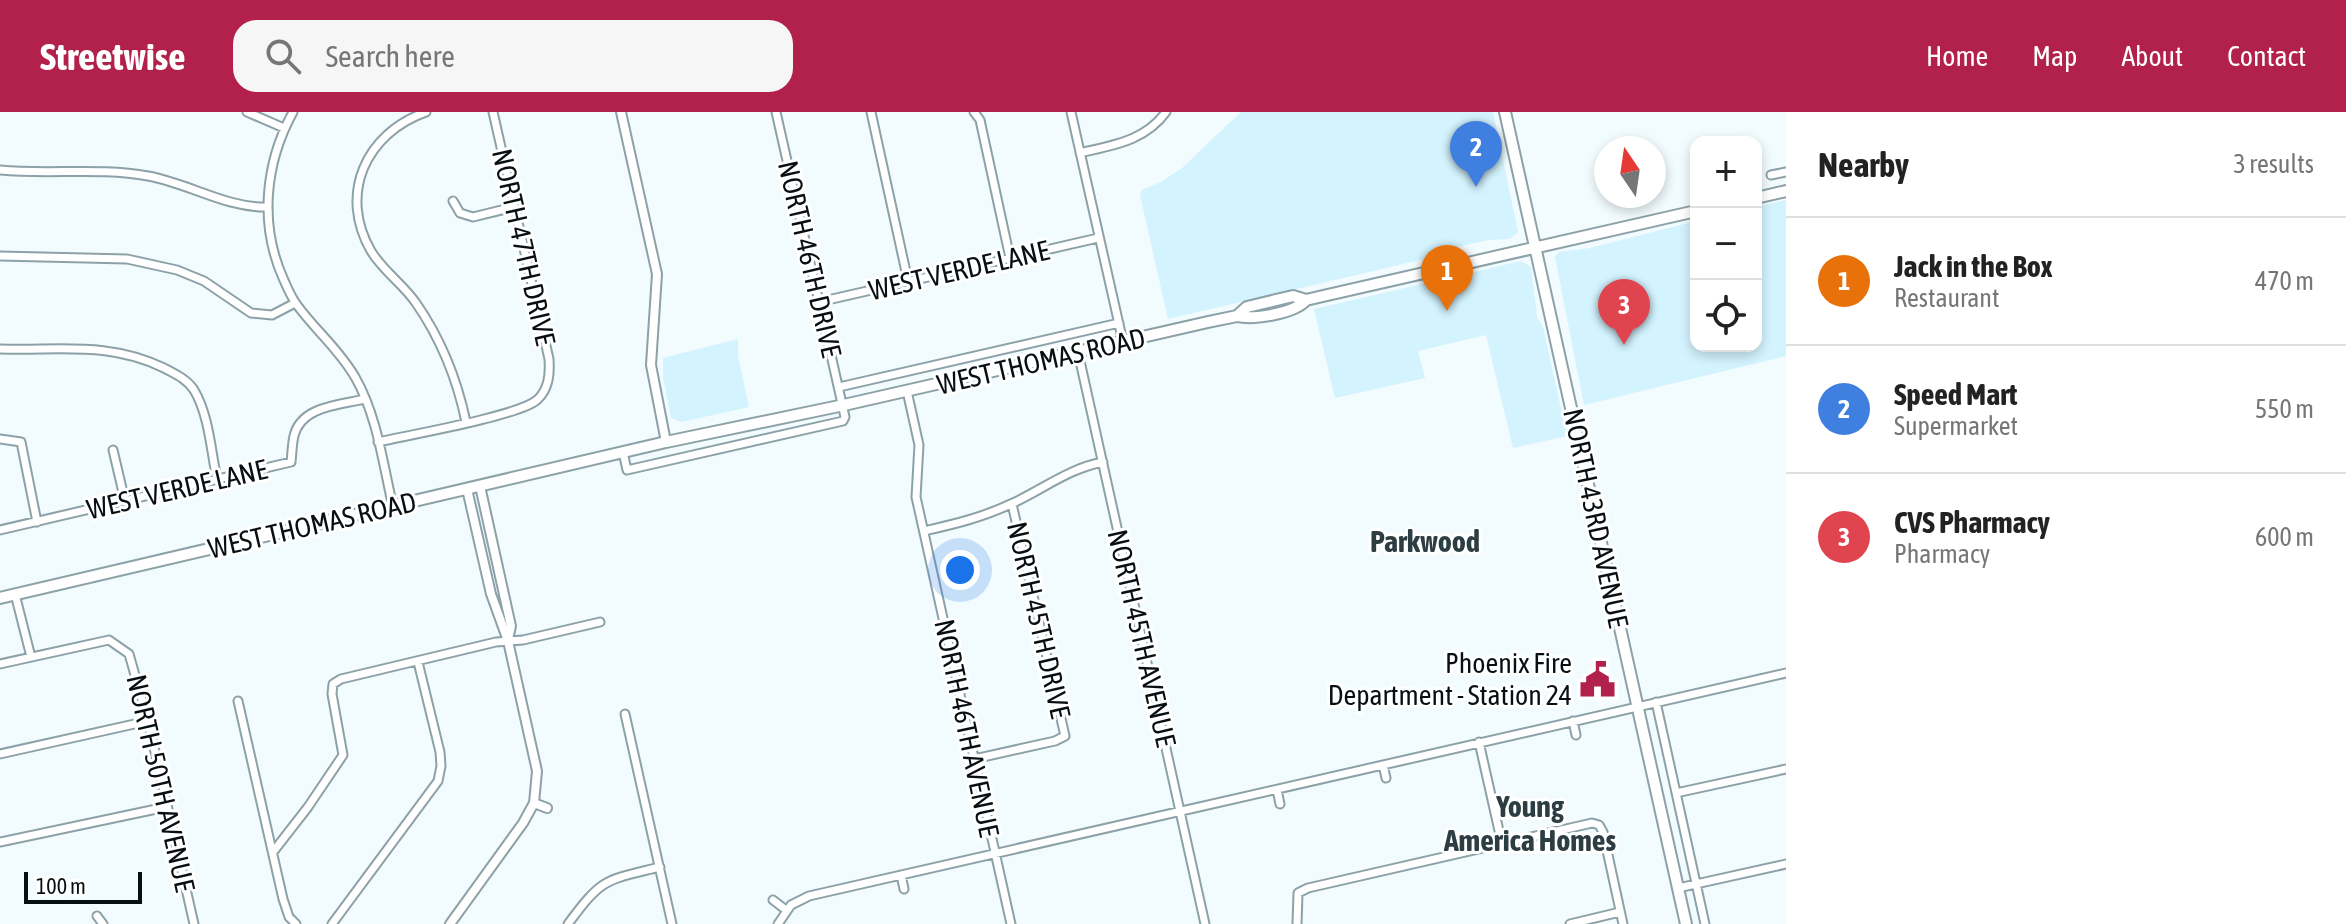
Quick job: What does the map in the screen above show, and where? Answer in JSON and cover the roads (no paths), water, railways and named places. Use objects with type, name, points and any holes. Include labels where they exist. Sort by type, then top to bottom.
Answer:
[{"type":"main road","name":"NORTH 43RD AVENUE","points":[[1505,112],[1686,924]]},
{"type":"main road","points":[[1762,197],[1786,191]]},
{"type":"main road","name":"WEST THOMAS ROAD","points":[[0,598],[666,442],[1237,316],[1247,307],[1293,296],[1306,300],[1690,212]]},
{"type":"street","points":[[247,112],[284,128]]},
{"type":"street","points":[[293,112],[271,164],[267,207],[274,250],[295,303],[336,349],[356,379],[378,442],[393,507]]},
{"type":"street","points":[[378,442],[466,422],[456,380],[439,343],[415,301],[372,252],[359,217],[358,190],[366,157],[383,136],[410,117],[426,112]]},
{"type":"street","name":"NORTH 47TH DRIVE","points":[[466,422],[516,411],[537,400],[549,383],[549,359],[493,112]]},
{"type":"street","points":[[621,112],[657,274],[651,365],[666,442]]},
{"type":"street","name":"NORTH 46TH DRIVE","points":[[776,112],[844,405]]},
{"type":"street","points":[[871,112],[908,281]]},
{"type":"street","points":[[974,112],[980,120],[1010,258]]},
{"type":"street","points":[[1071,112],[1123,342]]},
{"type":"street","points":[[1080,153],[1140,136],[1158,123],[1166,112]]},
{"type":"street","points":[[0,170],[96,171],[147,176],[195,188],[243,206],[267,207]]},
{"type":"street","points":[[1771,175],[1786,172]]},
{"type":"street","points":[[453,201],[460,213],[473,217],[514,207]]},
{"type":"street","name":"WEST VERDE LANE","points":[[819,302],[1098,238]]},
{"type":"street","points":[[0,256],[127,259],[177,270],[204,281],[251,313],[272,315],[295,303]]},
{"type":"street","name":"WEST THOMAS ROAD","points":[[839,387],[1119,323]]},
{"type":"street","points":[[0,349],[52,351],[86,347],[122,351],[179,375],[192,386],[200,402],[217,480]]},
{"type":"street","name":"NORTH 45TH AVENUE","points":[[1078,352],[1205,924]]},
{"type":"street","name":"NORTH 46TH AVENUE","points":[[907,391],[919,455],[916,497],[1011,924]]},
{"type":"street","name":"WEST VERDE LANE","points":[[0,530],[291,462],[294,435],[301,420],[317,410],[365,399]]},
{"type":"street","name":"WEST THOMAS ROAD","points":[[623,452],[627,470],[843,421],[844,405]]},
{"type":"street","points":[[0,439],[21,442],[37,522]]},
{"type":"street","points":[[113,450],[125,501]]},
{"type":"street","points":[[924,531],[974,520],[1012,504],[1072,471],[1103,462]]},
{"type":"street","points":[[480,486],[511,626],[508,641]]},
{"type":"street","points":[[452,923],[523,823],[534,803],[537,771],[508,641],[491,594],[467,489]]},
{"type":"street","name":"NORTH 45TH DRIVE","points":[[974,759],[1065,736],[1012,504]]},
{"type":"street","points":[[0,664],[31,657],[15,594]]},
{"type":"street","points":[[273,852],[343,755],[333,684],[341,679],[600,622]]},
{"type":"street","name":"NORTH 50TH AVENUE","points":[[31,657],[109,640],[120,646],[134,663],[194,924]]},
{"type":"street","points":[[332,924],[438,781],[440,752],[418,662]]},
{"type":"street","points":[[778,924],[786,910],[801,898],[1786,673]]},
{"type":"street","points":[[238,701],[283,899],[289,917],[296,924]]},
{"type":"street","points":[[1656,702],[1705,924]]},
{"type":"street","points":[[625,714],[672,924]]},
{"type":"street","points":[[0,754],[148,721]]},
{"type":"street","points":[[1573,721],[1576,735]]},
{"type":"street","points":[[1479,742],[1502,844]]},
{"type":"street","points":[[1383,765],[1386,778]]},
{"type":"street","points":[[1676,793],[1786,769]]},
{"type":"street","points":[[1277,790],[1280,804]]},
{"type":"street","points":[[534,803],[547,808]]},
{"type":"street","points":[[0,842],[166,807]]},
{"type":"street","points":[[1297,924],[1298,893],[1308,888],[1592,823],[1599,825],[1603,832],[1623,924]]},
{"type":"street","points":[[1678,888],[1786,864]]},
{"type":"street","points":[[568,924],[599,885],[610,879],[660,867]]},
{"type":"street","points":[[901,875],[904,889]]},
{"type":"street","points":[[773,900],[786,910]]},
{"type":"street","points":[[1570,924],[1620,912]]},
{"type":"street","points":[[97,916],[103,924]]},
{"type":"place","name":"Speed Mart","points":[[1476,187]]},
{"type":"place","name":"Jack in the Box","points":[[1447,311]]},
{"type":"place","name":"CVS Pharmacy","points":[[1624,345]]},
{"type":"place","name":"Phoenix Fire Department - Station 24","points":[[1598,679]]},
{"type":"district","name":"Parkwood","points":[[1425,542]]},
{"type":"district","name":"Young America Homes","points":[[1530,824]]}]
